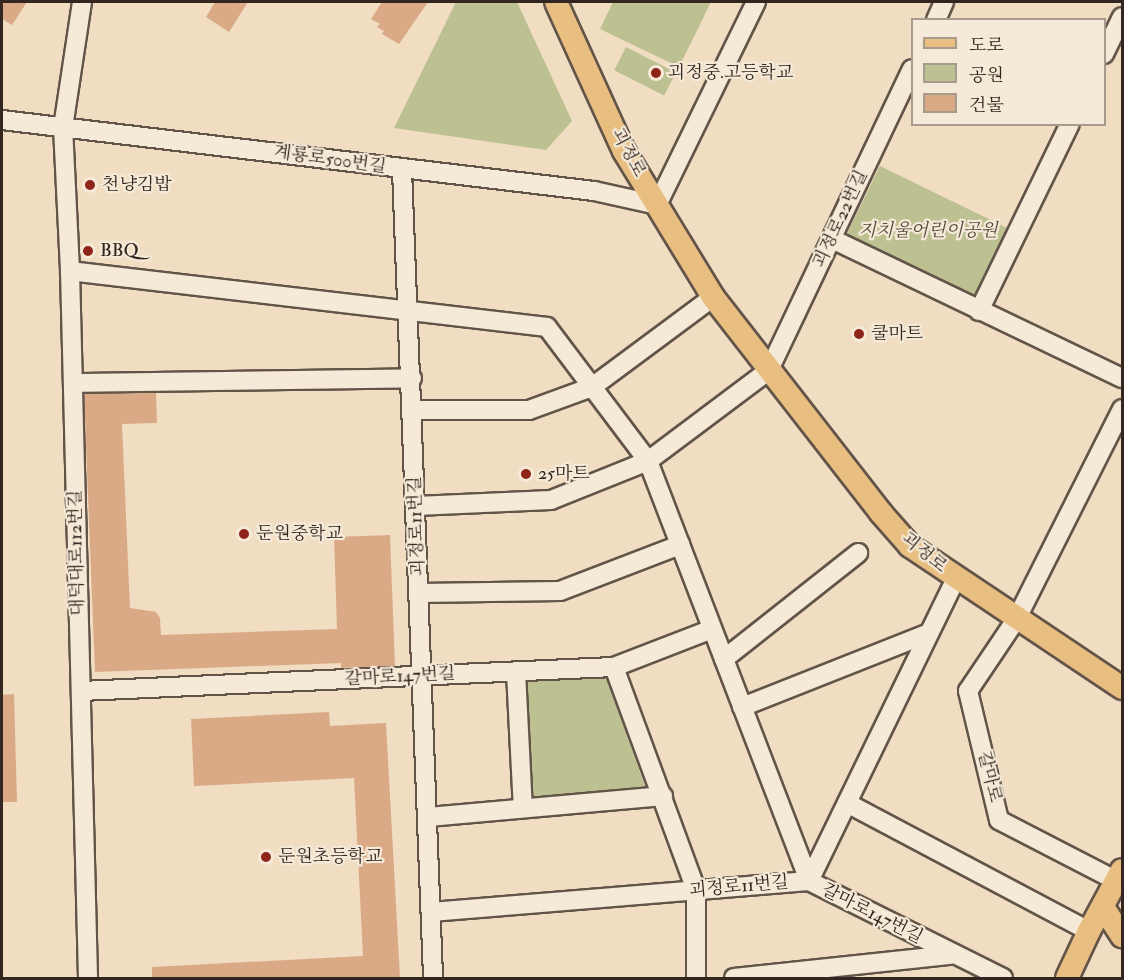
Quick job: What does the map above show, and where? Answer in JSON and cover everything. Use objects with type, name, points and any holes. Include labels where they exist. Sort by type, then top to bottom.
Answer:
[{"type":"main road","name":"괴정로","points":[[556,2],[624,151],[713,297],[910,546],[1122,688]]},
{"type":"main road","name":"갈마로","points":[[1067,978],[1089,931],[1120,876]]},
{"type":"main road","points":[[1103,907],[1122,936]]},
{"type":"street","name":"대덕대로112번길","points":[[82,2],[63,127],[70,271],[88,978]]},
{"type":"street","points":[[657,205],[756,2]]},
{"type":"street","points":[[937,18],[945,2]]},
{"type":"street","points":[[1106,50],[1122,17]]},
{"type":"street","name":"괴정로22번길","points":[[770,370],[911,71]]},
{"type":"street","name":"계룡로500번길","points":[[2,120],[402,170],[594,191],[657,205]]},
{"type":"street","points":[[979,311],[1069,126]]},
{"type":"street","name":"괴정로11번길","points":[[402,170],[434,978]]},
{"type":"street","points":[[832,239],[1122,378]]},
{"type":"street","name":"갈마로147번길","points":[[70,271],[547,327],[648,461],[809,881],[1003,978]]},
{"type":"street","points":[[413,410],[530,410],[592,387],[713,297]]},
{"type":"street","points":[[416,507],[550,500],[648,461],[770,370]]},
{"type":"street","points":[[73,383],[412,378]]},
{"type":"street","name":"갈마로","points":[[1120,876],[999,820],[968,691],[1017,618],[1122,409]]},
{"type":"street","points":[[420,592],[560,591],[680,545]]},
{"type":"street","points":[[724,658],[858,553]]},
{"type":"street","name":"괴정로11번길","points":[[431,912],[809,881],[956,578]]},
{"type":"street","name":"갈마로147번길","points":[[81,691],[614,667],[712,629]]},
{"type":"street","points":[[742,706],[929,633]]},
{"type":"street","points":[[614,667],[696,891],[696,978]]},
{"type":"street","points":[[516,672],[524,808]]},
{"type":"street","points":[[429,817],[663,796]]},
{"type":"street","points":[[847,803],[1089,931]]},
{"type":"street","name":"갈마로147번길","points":[[734,978],[951,954]]},
{"type":"green space","points":[[456,2],[517,2],[572,121],[546,150],[394,128]]},
{"type":"green space","points":[[613,2],[711,2],[679,67],[600,29]]},
{"type":"green space","points":[[626,47],[676,72],[664,96],[614,70]]},
{"type":"green space","name":"지치울어린이공원","points":[[880,166],[1008,228],[974,297],[847,234]]},
{"type":"green space","points":[[605,674],[647,792],[533,800],[524,680]]},
{"type":"building","points":[[2,2],[27,2],[12,25],[2,19]]},
{"type":"building","points":[[215,2],[248,2],[229,32],[206,17]]},
{"type":"building","points":[[382,2],[428,2],[399,44],[382,34],[384,31],[377,27],[380,24],[371,19]]},
{"type":"building","points":[[156,393],[157,423],[122,424],[130,608],[156,612],[160,618],[161,635],[337,629],[334,537],[390,535],[395,666],[341,668],[341,663],[95,672],[84,394]]},
{"type":"building","points":[[14,694],[17,802],[2,802],[2,695]]},
{"type":"building","points":[[329,712],[330,726],[386,723],[400,978],[152,978],[152,967],[363,956],[354,778],[194,786],[191,719]]},
{"type":"place","name":"괴정중.고등학교","points":[[656,73]]},
{"type":"place","name":"천냥김밥","points":[[90,185]]},
{"type":"place","name":"BBQ","points":[[88,251]]},
{"type":"place","name":"쿨마트","points":[[859,334]]},
{"type":"place","name":"25마트","points":[[526,474]]},
{"type":"place","name":"둔원중학교","points":[[244,534]]},
{"type":"place","name":"둔원초등학교","points":[[266,857]]}]
